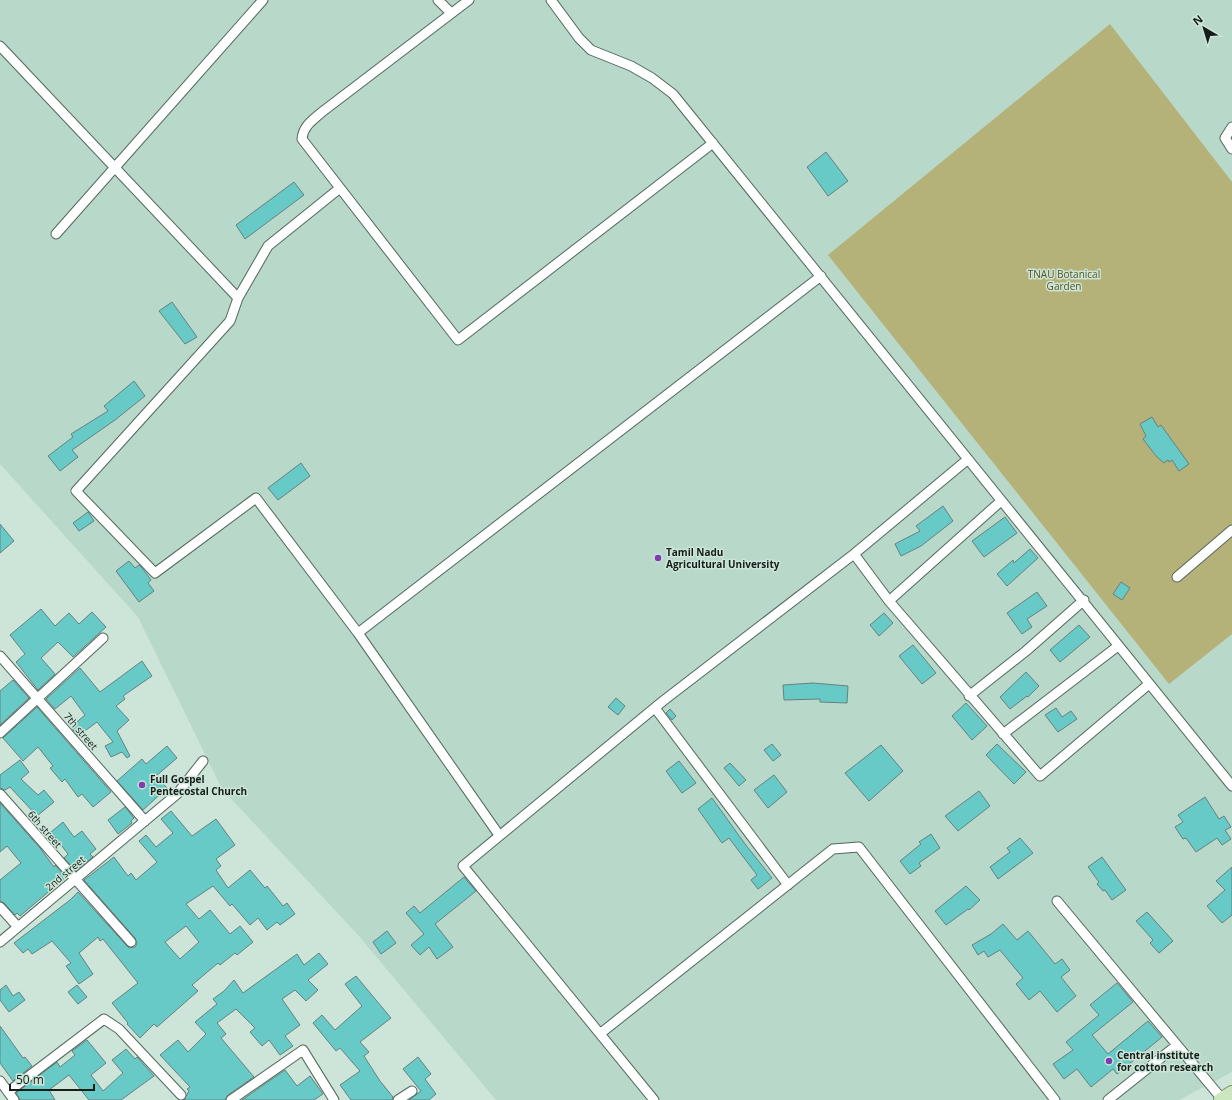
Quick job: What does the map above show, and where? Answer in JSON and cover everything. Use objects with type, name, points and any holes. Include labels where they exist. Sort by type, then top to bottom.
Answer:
[{"type":"street","points":[[56,234],[263,0]]},
{"type":"street","points":[[438,0],[450,13]]},
{"type":"street","points":[[469,0],[322,112],[309,123],[304,131],[302,139],[458,340],[713,143]]},
{"type":"street","points":[[551,0],[579,38],[591,50],[631,66],[664,86],[673,94],[821,276],[967,460],[1084,600],[1118,646],[1232,786]]},
{"type":"street","points":[[0,46],[238,298]]},
{"type":"street","points":[[1232,126],[1225,138],[1232,149]]},
{"type":"street","points":[[340,188],[268,246],[238,298],[230,321],[76,491],[155,573],[256,498],[358,633],[499,835]]},
{"type":"street","points":[[358,633],[821,276]]},
{"type":"street","points":[[654,1100],[601,1033],[463,866],[655,708],[854,554],[967,460]]},
{"type":"street","points":[[889,601],[1001,501]]},
{"type":"street","points":[[1177,577],[1232,530]]},
{"type":"street","points":[[854,554],[889,601],[969,696],[1040,776],[1149,684]]},
{"type":"street","points":[[969,696],[1026,651],[1084,600]]},
{"type":"street","points":[[0,733],[103,638]]},
{"type":"street","points":[[1003,734],[1118,646]]},
{"type":"street","name":"7th street","points":[[0,656],[146,821]]},
{"type":"street","points":[[655,708],[788,885]]},
{"type":"street","name":"2nd street","points":[[0,942],[177,794],[203,761]]},
{"type":"street","name":"6th street","points":[[0,794],[131,942]]},
{"type":"street","points":[[601,1033],[833,849],[859,847],[1055,1100]]},
{"type":"street","points":[[1057,901],[1177,1045],[1225,1098]]},
{"type":"street","points":[[0,907],[18,927]]},
{"type":"street","points":[[8,1092],[104,1019],[119,1029],[181,1096]]},
{"type":"street","points":[[1108,1100],[1177,1045]]},
{"type":"street","points":[[231,1100],[303,1050],[334,1100]]},
{"type":"street","points":[[0,1081],[14,1100]]},
{"type":"street","points":[[398,1100],[412,1091]]},
{"type":"shaded area","name":"Tamil Nadu Agricultural University","points":[[0,0],[1232,0],[1232,1072],[1179,1100],[496,1100],[358,935],[222,789],[138,617],[0,464]]},
{"type":"green space","name":"TNAU Botanical Garden","points":[[1110,24],[1232,182],[1232,634],[1169,684],[828,255]]},
{"type":"building","points":[[826,152],[848,181],[828,196],[807,167]]},
{"type":"building","points":[[294,182],[304,195],[245,239],[236,225]]},
{"type":"building","points":[[172,302],[197,337],[185,344],[159,311]]},
{"type":"building","points":[[134,381],[145,396],[115,420],[72,450],[78,457],[60,471],[48,456],[73,437],[71,434],[108,411],[104,406]]},
{"type":"building","points":[[1152,417],[1158,427],[1161,425],[1189,464],[1179,471],[1172,460],[1169,462],[1168,460],[1164,463],[1156,456],[1143,439],[1146,436],[1140,424]]},
{"type":"building","points":[[301,463],[310,476],[278,500],[268,488]]},
{"type":"building","points":[[943,506],[953,521],[921,546],[901,556],[895,544],[920,531],[916,526]]},
{"type":"building","points":[[88,512],[94,521],[79,531],[73,523]]},
{"type":"building","points":[[1005,517],[1017,533],[984,557],[972,541]]},
{"type":"building","points":[[0,524],[14,541],[0,553]]},
{"type":"building","points":[[1030,549],[1038,558],[1007,586],[997,574],[1013,560],[1014,563]]},
{"type":"building","points":[[129,561],[135,568],[139,565],[142,568],[151,580],[148,583],[154,591],[139,602],[116,571]]},
{"type":"building","points":[[1121,582],[1130,588],[1122,600],[1113,594]]},
{"type":"building","points":[[1037,592],[1047,606],[1027,619],[1032,627],[1022,634],[1007,613]]},
{"type":"building","points":[[41,609],[55,626],[69,613],[79,624],[92,612],[106,627],[73,657],[58,642],[41,658],[55,674],[38,690],[16,662],[25,654],[10,635]]},
{"type":"building","points":[[884,613],[893,623],[879,636],[870,625]]},
{"type":"building","points":[[1079,625],[1090,637],[1060,662],[1050,650]]},
{"type":"building","points":[[913,645],[936,673],[922,684],[899,656]]},
{"type":"building","points":[[142,661],[152,676],[123,696],[125,699],[116,706],[129,720],[117,731],[130,756],[127,758],[122,752],[111,757],[105,746],[113,742],[97,722],[78,736],[71,727],[85,715],[71,696],[55,709],[46,699],[80,668],[100,692]]},
{"type":"building","points":[[1026,672],[1039,686],[1028,697],[1027,696],[1010,709],[1000,697]]},
{"type":"building","points":[[13,680],[29,698],[0,725],[0,691]]},
{"type":"building","points":[[813,683],[848,686],[847,703],[820,702],[820,699],[784,700],[783,685]]},
{"type":"building","points":[[616,698],[625,706],[618,715],[608,707]]},
{"type":"building","points":[[966,703],[987,726],[972,740],[952,716]]},
{"type":"building","points":[[37,707],[111,792],[93,807],[82,794],[78,797],[65,779],[62,782],[50,768],[53,766],[38,747],[23,761],[3,738]]},
{"type":"building","points":[[1056,708],[1062,717],[1071,711],[1077,719],[1058,732],[1045,715]]},
{"type":"building","points":[[670,709],[676,716],[672,720],[666,713]]},
{"type":"building","points":[[772,744],[781,755],[773,761],[764,750]]},
{"type":"building","points":[[997,744],[1026,772],[1014,784],[986,755]]},
{"type":"building","points":[[881,745],[903,771],[869,801],[845,773]]},
{"type":"building","name":"Full Gospel Pentecostal Church","points":[[167,746],[177,758],[156,776],[167,788],[143,810],[117,781],[142,759],[146,764]]},
{"type":"building","points":[[20,760],[29,772],[21,779],[38,795],[44,790],[54,802],[37,816],[10,787],[5,790],[0,788],[0,775]]},
{"type":"building","points":[[679,761],[696,783],[682,793],[666,771]]},
{"type":"building","points":[[730,763],[746,780],[739,786],[724,768]]},
{"type":"building","points":[[774,775],[787,792],[768,808],[754,790]]},
{"type":"building","points":[[979,791],[990,806],[958,831],[945,816]]},
{"type":"building","points":[[1205,797],[1219,819],[1224,816],[1231,827],[1225,830],[1231,839],[1222,845],[1217,838],[1196,852],[1186,838],[1183,839],[1175,827],[1183,822],[1178,815]]},
{"type":"building","points":[[712,798],[772,878],[758,889],[751,880],[757,875],[729,838],[722,843],[698,809]]},
{"type":"building","points":[[0,803],[40,848],[54,867],[55,865],[66,877],[20,916],[17,913],[15,915],[4,903],[0,901],[0,880],[21,863],[7,846],[0,852]]},
{"type":"building","points":[[125,807],[134,818],[131,821],[132,823],[118,834],[108,820]]},
{"type":"building","points":[[171,811],[192,836],[216,819],[235,845],[216,859],[221,866],[216,870],[228,888],[250,870],[265,888],[267,886],[283,906],[287,903],[295,914],[280,925],[277,922],[267,930],[258,918],[250,925],[232,904],[230,906],[213,886],[186,904],[199,919],[210,910],[230,934],[240,926],[253,942],[237,955],[235,953],[220,965],[218,963],[192,985],[198,991],[157,1027],[154,1024],[140,1038],[127,1024],[128,1023],[112,1003],[138,983],[103,939],[100,941],[98,937],[79,953],[93,974],[79,984],[66,966],[71,963],[52,941],[32,954],[28,949],[23,953],[14,943],[70,900],[78,892],[129,948],[135,947],[137,944],[135,938],[84,880],[114,857],[128,876],[131,873],[136,880],[157,862],[139,841],[146,835],[156,847],[173,833],[161,819]],"holes":[[[186,926],[199,942],[180,959],[165,942]]]},
{"type":"building","points":[[63,822],[74,837],[82,831],[96,849],[90,854],[93,857],[76,871],[64,858],[68,854],[51,832]]},
{"type":"building","points":[[931,834],[940,848],[919,863],[921,866],[910,874],[900,861],[921,844],[919,842]]},
{"type":"building","points":[[1020,838],[1033,853],[998,879],[990,867],[1010,852],[1007,848]]},
{"type":"building","points":[[1102,857],[1126,890],[1112,900],[1105,890],[1103,891],[1097,884],[1099,882],[1088,867]]},
{"type":"building","points":[[1232,867],[1232,915],[1222,923],[1207,906],[1225,890],[1216,881]]},
{"type":"building","points":[[464,877],[476,891],[435,924],[453,947],[437,959],[429,947],[420,955],[411,945],[424,934],[406,913],[414,906],[420,913]]},
{"type":"building","points":[[966,886],[980,900],[969,910],[968,909],[946,925],[935,911]]},
{"type":"building","points":[[1147,912],[1173,941],[1159,953],[1150,943],[1153,940],[1136,921]]},
{"type":"building","points":[[1003,924],[1017,940],[1028,931],[1055,964],[1062,959],[1070,970],[1061,977],[1076,996],[1057,1012],[1040,991],[1029,1000],[1016,984],[1023,978],[1000,950],[988,957],[984,951],[978,955],[972,945],[991,934]]},
{"type":"building","points":[[387,931],[396,943],[381,954],[373,942]]},
{"type":"building","points":[[319,953],[328,964],[308,980],[318,990],[306,1001],[295,990],[282,999],[300,1025],[285,1036],[293,1046],[280,1055],[269,1040],[262,1046],[250,1032],[255,1028],[236,1009],[217,1023],[226,1034],[221,1038],[254,1077],[228,1095],[225,1100],[184,1100],[189,1091],[187,1089],[190,1087],[160,1055],[178,1040],[188,1052],[206,1034],[195,1022],[217,1004],[213,999],[224,991],[234,980],[243,993],[297,954],[304,965]]},
{"type":"building","points":[[356,976],[391,1018],[360,1042],[369,1052],[364,1056],[380,1081],[393,1097],[392,1100],[351,1100],[340,1085],[360,1071],[340,1048],[336,1051],[313,1023],[322,1015],[335,1030],[362,1006],[345,984]]},
{"type":"building","points":[[1117,983],[1133,1002],[1092,1035],[1108,1054],[1148,1021],[1162,1037],[1117,1074],[1113,1069],[1091,1087],[1077,1069],[1064,1079],[1053,1064],[1073,1050],[1066,1042],[1099,1015],[1090,1005]]},
{"type":"building","points":[[6,985],[13,996],[19,992],[25,1000],[9,1012],[0,1000],[0,990]]},
{"type":"building","points":[[77,985],[87,997],[78,1004],[68,992]]},
{"type":"building","points":[[0,1026],[23,1058],[25,1057],[32,1066],[13,1081],[0,1063]]},
{"type":"building","points":[[87,1040],[106,1063],[91,1075],[103,1091],[123,1073],[112,1060],[126,1049],[135,1059],[137,1057],[154,1076],[121,1100],[89,1100],[69,1075],[49,1090],[55,1100],[20,1100],[16,1093],[57,1062],[60,1067],[75,1055],[72,1051]]},
{"type":"building","points":[[418,1057],[431,1074],[425,1079],[436,1094],[429,1100],[409,1100],[421,1091],[403,1069]]},
{"type":"building","points":[[285,1070],[297,1086],[310,1076],[323,1094],[314,1100],[242,1100]]},
{"type":"place","name":"Tamil Nadu Agricultural University","points":[[658,558]]},
{"type":"place","name":"Full Gospel Pentecostal Church","points":[[142,785]]},
{"type":"place","name":"Central institute for cotton research","points":[[1109,1061]]}]
